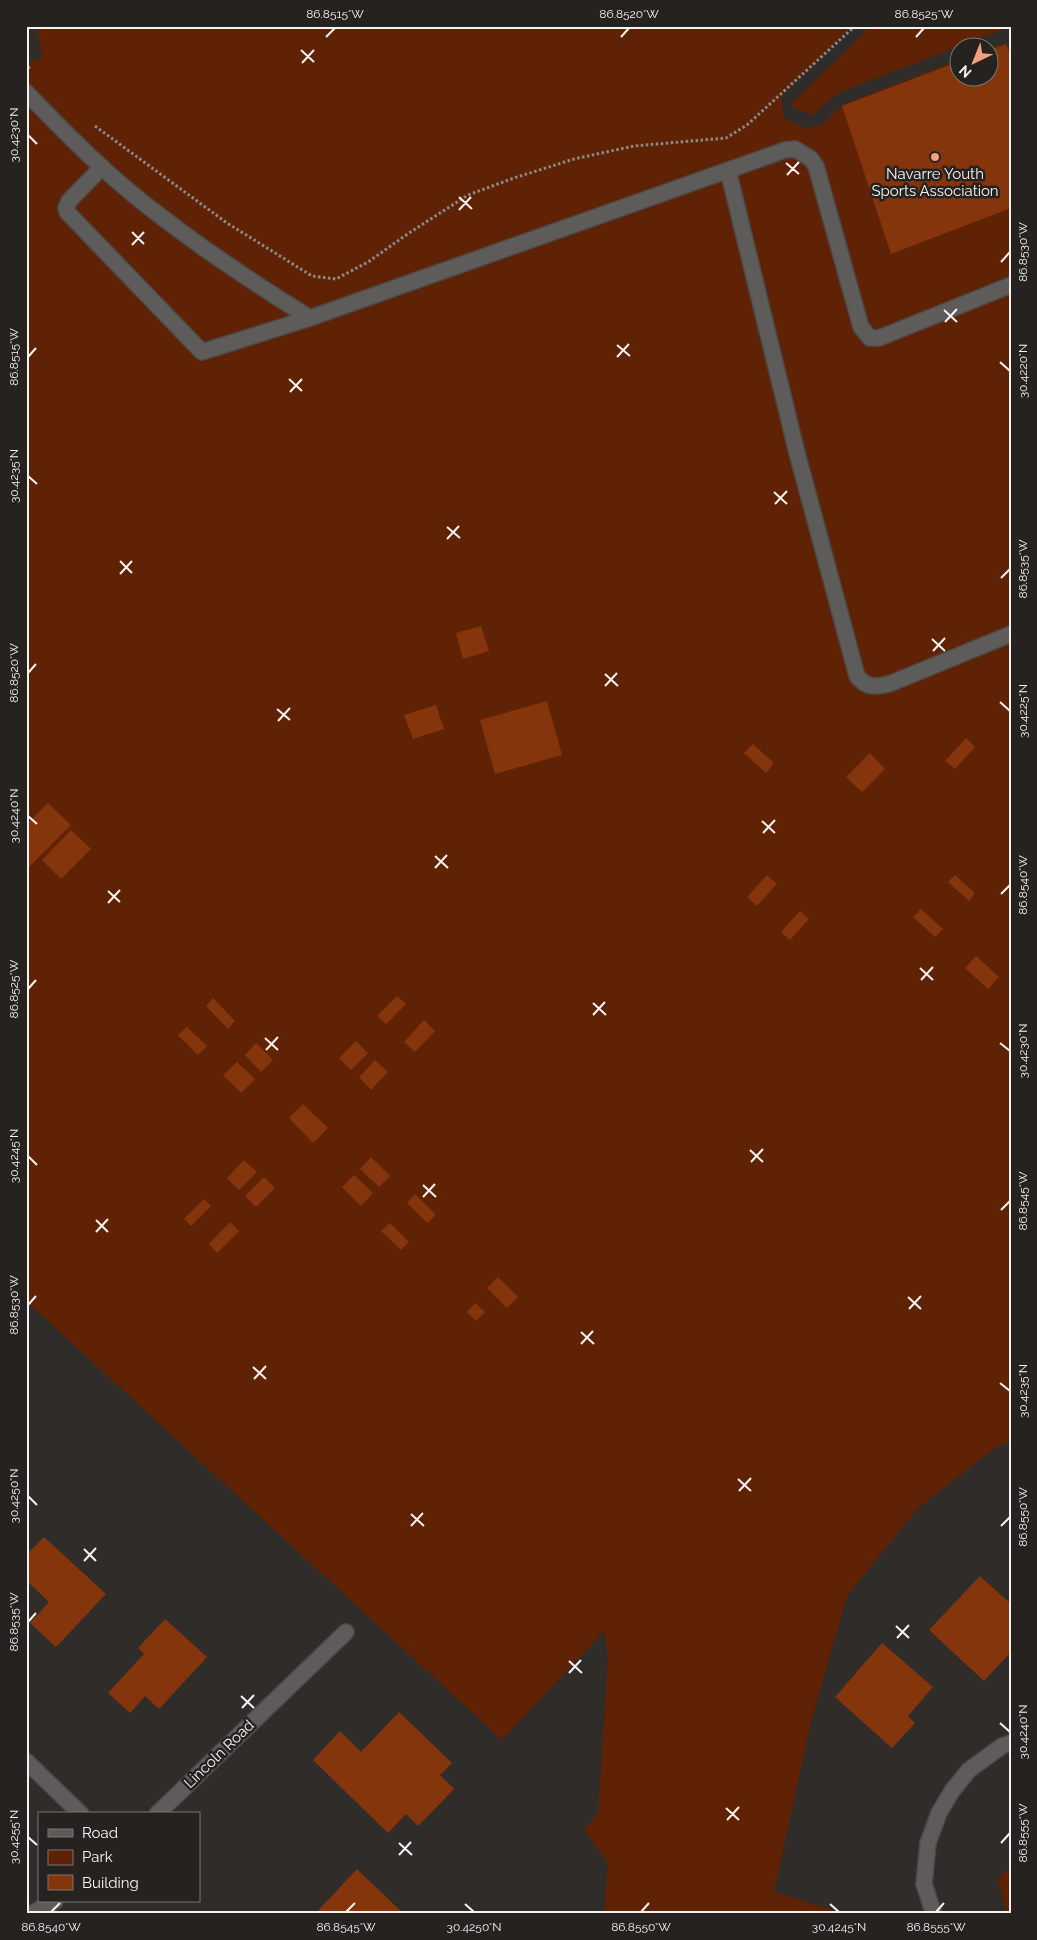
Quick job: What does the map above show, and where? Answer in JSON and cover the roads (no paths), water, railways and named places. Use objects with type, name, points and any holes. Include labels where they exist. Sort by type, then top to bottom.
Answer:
[{"type":"street","points":[[26,92],[78,145],[162,218],[262,288],[310,318]]},
{"type":"street","points":[[102,167],[69,201],[66,208],[67,212],[202,352],[310,318],[785,150],[795,149],[811,159],[816,166],[861,327],[870,338],[879,338],[1011,285]]},
{"type":"street","points":[[728,170],[798,453],[856,676],[862,683],[869,686],[889,684],[1011,634]]},
{"type":"street","name":"Lincoln Road","points":[[159,1812],[346,1632]]},
{"type":"street","points":[[934,1914],[924,1884],[928,1843],[939,1813],[952,1791],[969,1770],[1002,1746],[1011,1743]]},
{"type":"street","points":[[26,1760],[79,1812]]},
{"type":"street","points":[[31,1914],[53,1902]]},
{"type":"place","name":"Navarre Youth Sports Association","points":[[935,157]]}]
